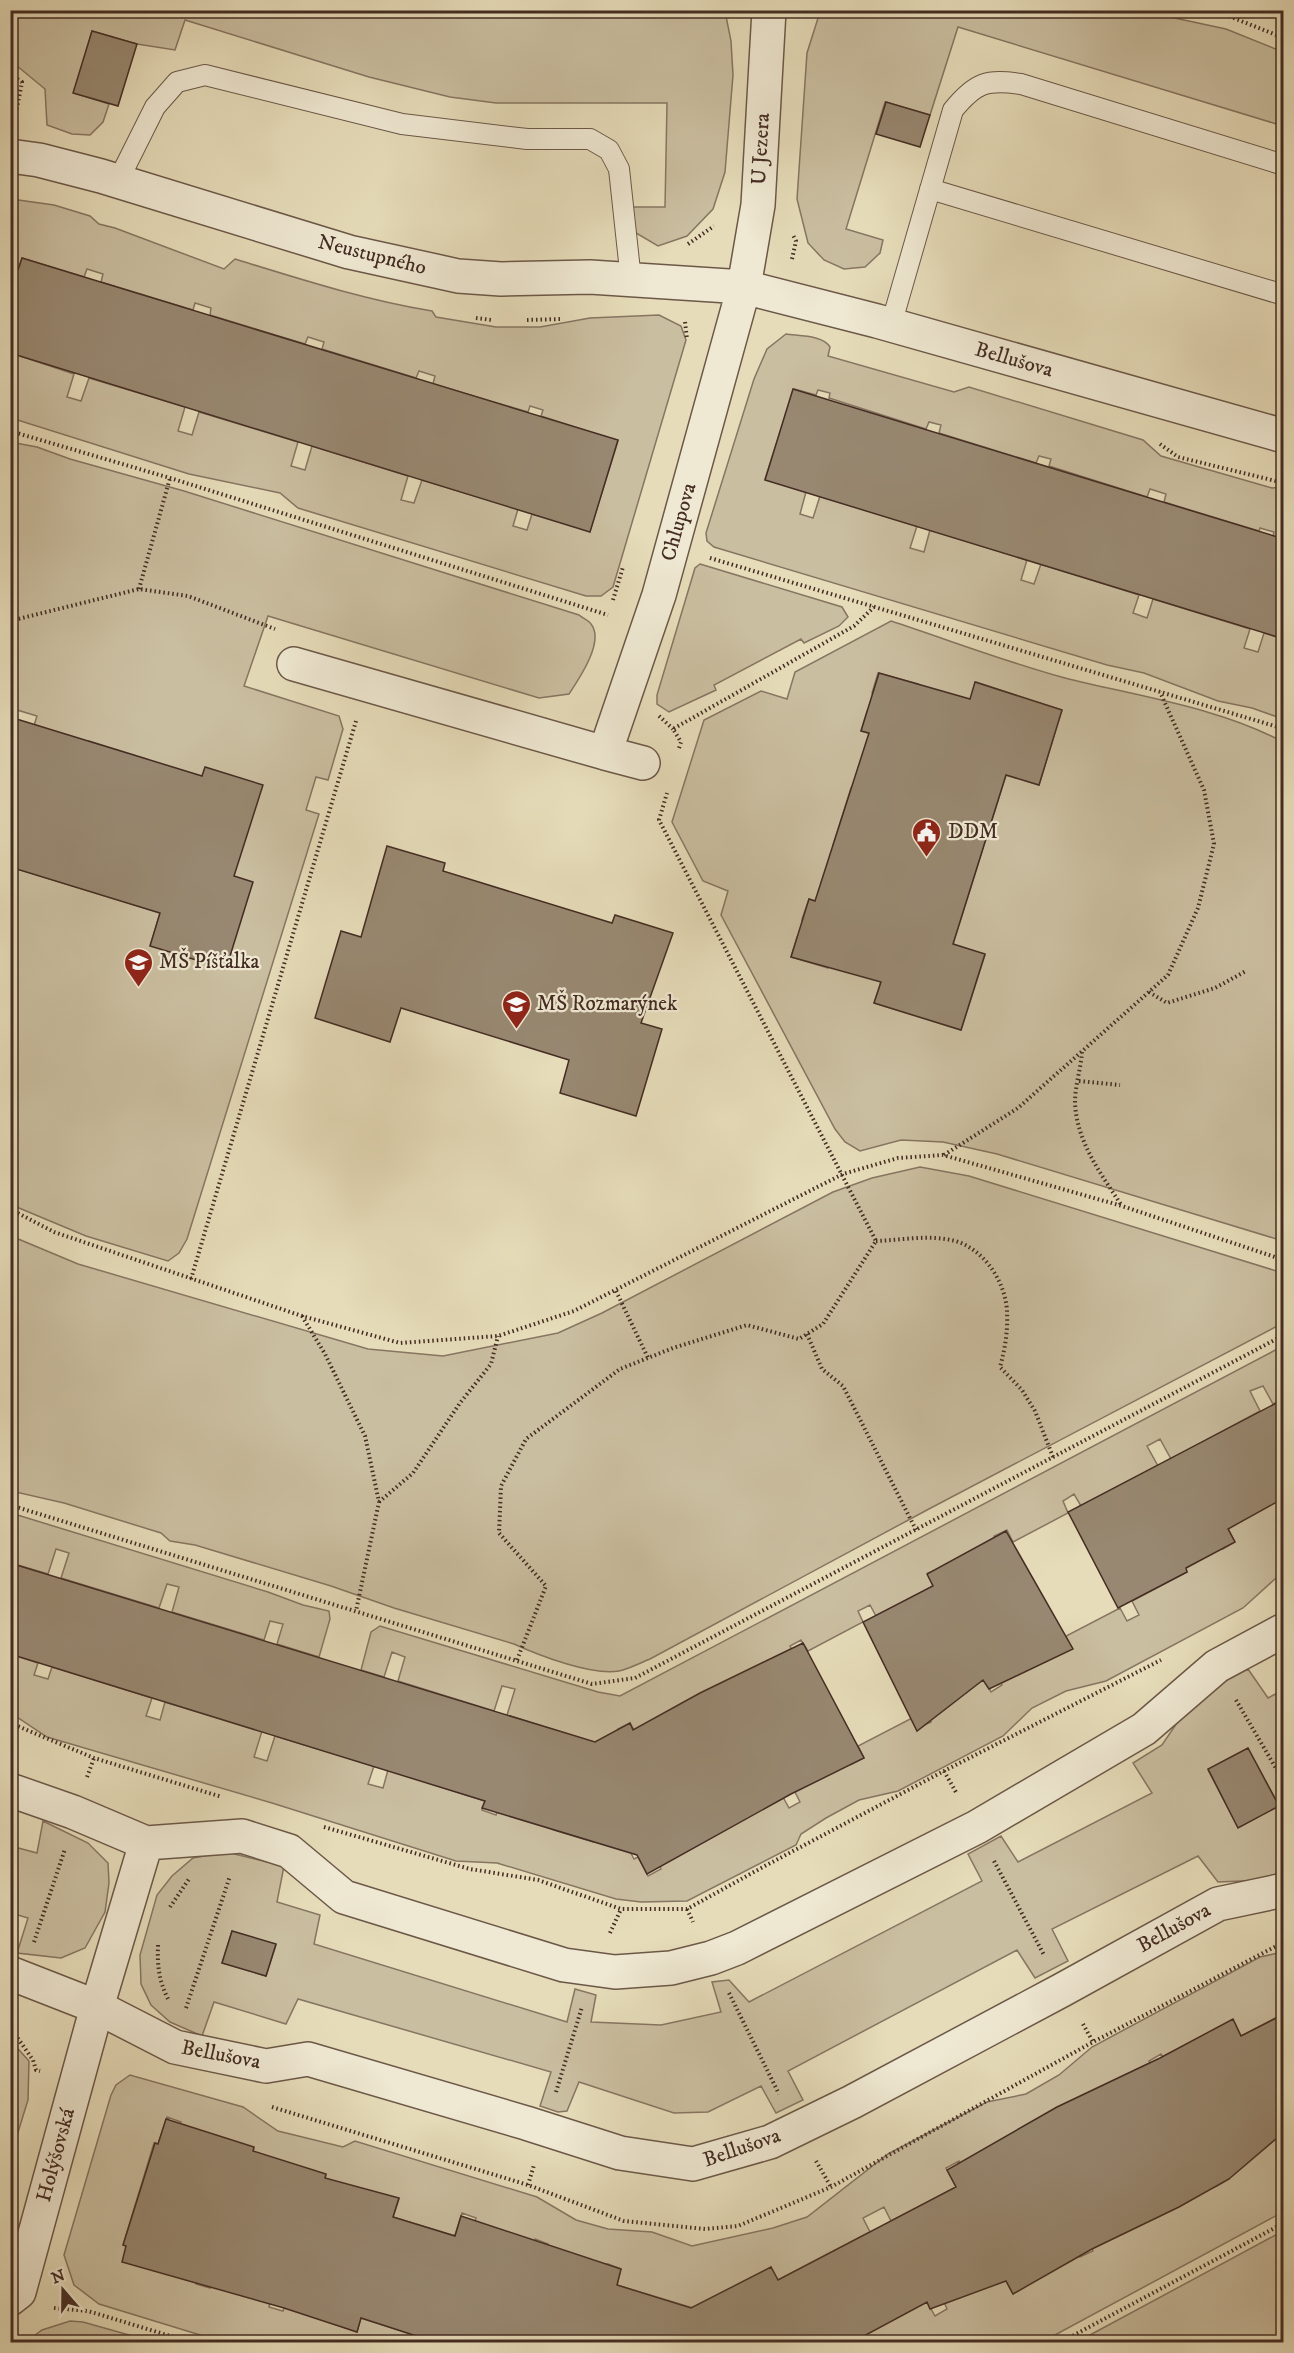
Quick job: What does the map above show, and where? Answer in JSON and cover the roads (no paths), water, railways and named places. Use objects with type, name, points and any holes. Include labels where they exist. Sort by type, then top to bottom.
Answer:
[{"type":"street","name":"U Jezera","points":[[744,287],[758,205],[769,10]]},
{"type":"street","name":"Neustupného","points":[[15,157],[39,160],[118,181],[349,252],[458,276],[501,279],[590,277],[744,287]]},
{"type":"street","name":"Bellušova","points":[[744,287],[891,325],[1284,436]]},
{"type":"street","name":"Chlupova","points":[[605,753],[659,595],[744,287]]},
{"type":"street","points":[[294,664],[643,763]]},
{"type":"street","points":[[10,1790],[74,1812],[146,1843],[243,1836],[289,1851],[344,1897],[564,1965],[615,1972],[671,1968],[711,1958],[770,1932],[977,1827],[1144,1729],[1217,1666],[1284,1630]]},
{"type":"street","points":[[97,2007],[146,1843]]},
{"type":"street","name":"Bellušova","points":[[16,1975],[97,2007],[175,2047],[266,2066],[308,2060],[620,2153],[693,2164],[770,2142],[852,2102],[1218,1904],[1284,1890]]},
{"type":"street","name":"Holýšovská","points":[[15,2295],[97,2007]]},
{"type":"lane","points":[[118,181],[154,107],[177,82],[205,75],[402,124],[527,139],[590,140],[609,150],[619,168],[631,280]]},
{"type":"lane","points":[[891,325],[953,110],[968,92],[995,80],[1022,84],[1284,165]]},
{"type":"lane","points":[[930,189],[1284,295]]},
{"type":"place","name":"DDM","points":[[927,858]]},
{"type":"place","name":"MŠ Píšťalka","points":[[138,988]]},
{"type":"place","name":"MŠ Rozmarýnek","points":[[516,1030]]}]
